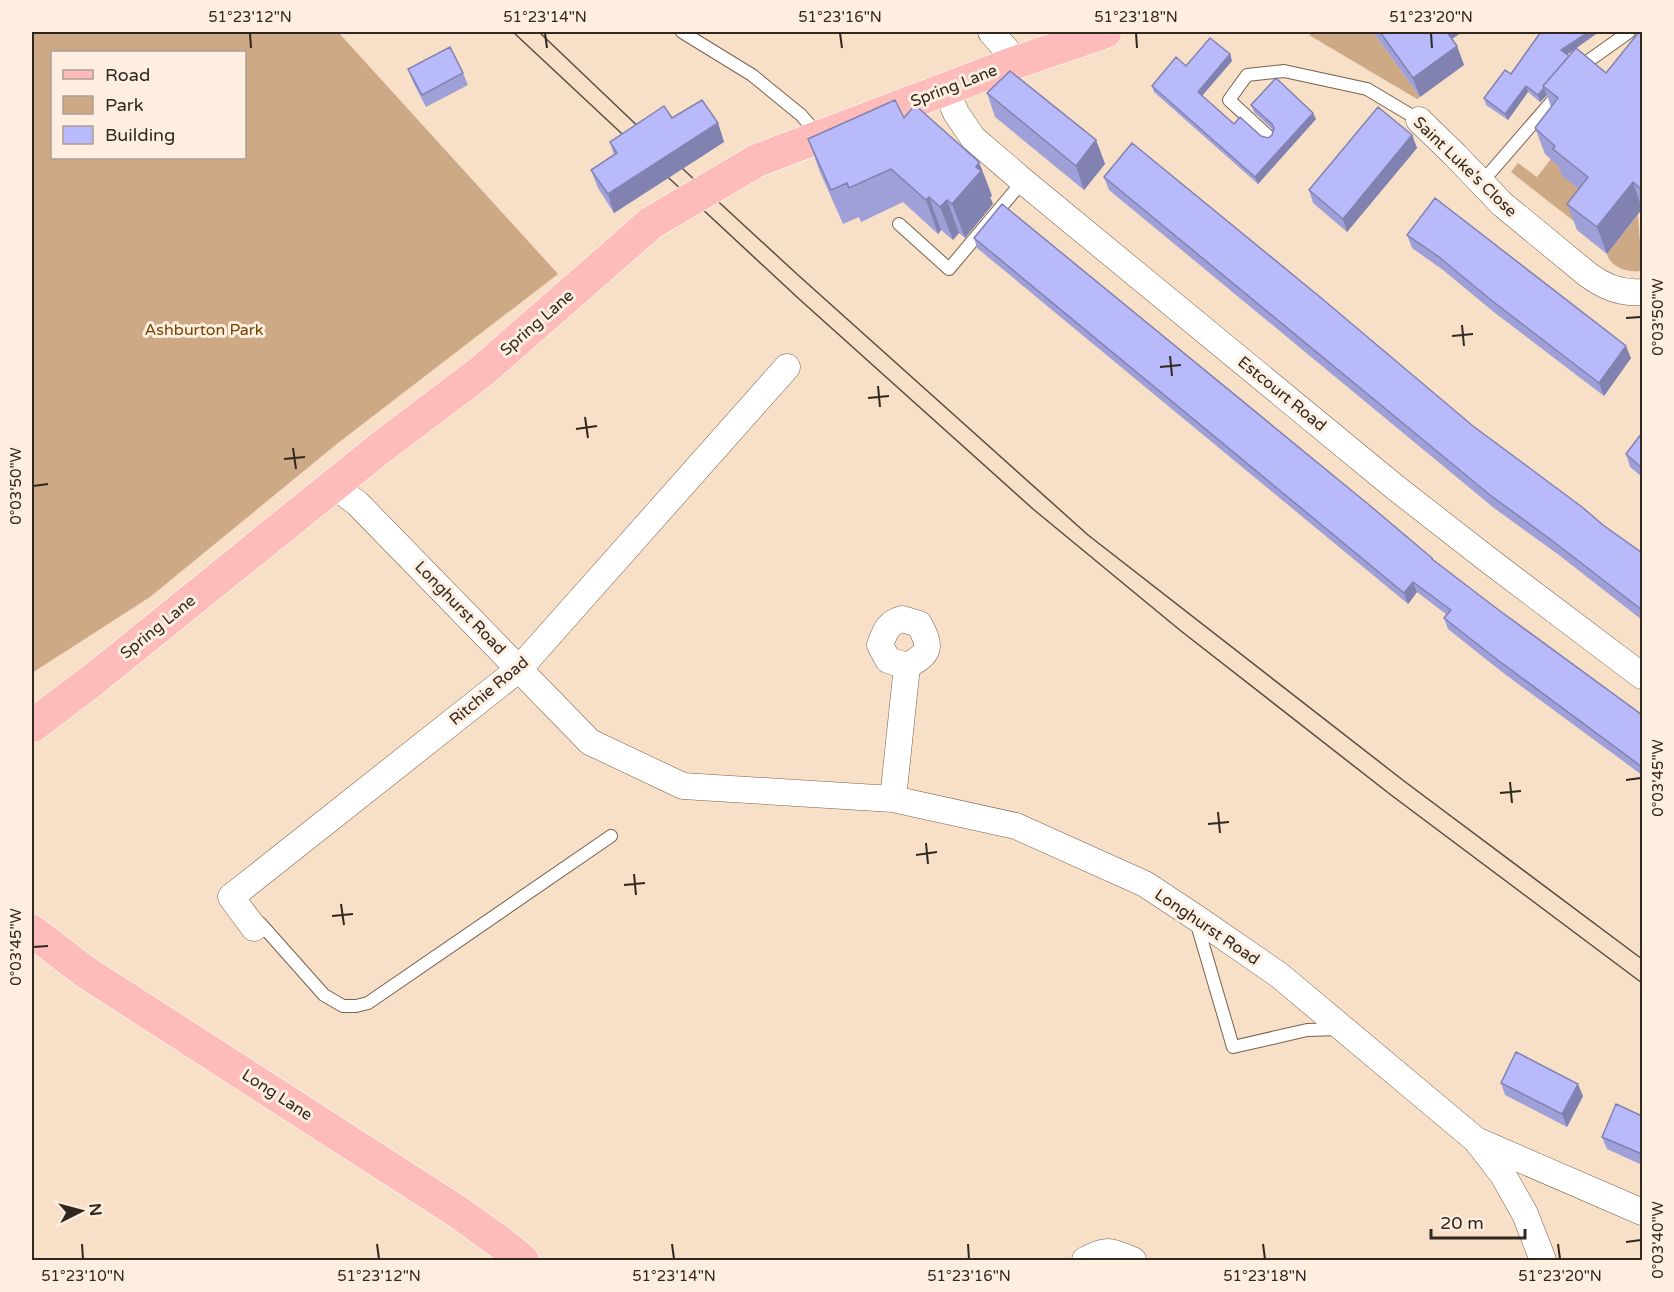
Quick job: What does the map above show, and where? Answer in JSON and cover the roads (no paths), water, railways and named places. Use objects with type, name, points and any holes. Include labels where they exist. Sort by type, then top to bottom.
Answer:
[{"type":"main road","name":"Spring Lane","points":[[32,726],[94,679],[380,448],[482,371],[651,224],[756,161],[1017,62],[1105,32]]},
{"type":"main road","name":"Long Lane","points":[[32,932],[84,971],[459,1212],[522,1260]]},
{"type":"street","points":[[991,32],[1017,62]]},
{"type":"street","name":"Estcourt Road","points":[[946,89],[956,113],[973,138],[1023,181],[1405,494],[1642,676]]},
{"type":"street","name":"Saint Luke's Close","points":[[1419,120],[1502,204],[1601,284],[1615,290],[1642,292]]},
{"type":"street","name":"Ritchie Road","points":[[254,928],[231,897],[519,669],[787,367]]},
{"type":"street","name":"Longhurst Road","points":[[334,486],[357,503],[590,742],[683,786],[893,799],[1016,826],[1145,884],[1279,975],[1476,1140],[1503,1175],[1525,1214],[1544,1260]]},
{"type":"street","points":[[893,799],[906,666]]},
{"type":"street","name":"Longhurst Road","points":[[1476,1140],[1642,1212]]},
{"type":"street","points":[[1084,1260],[1100,1252],[1112,1252],[1133,1260]]},
{"type":"lane","points":[[682,32],[752,75],[801,115],[820,136]]},
{"type":"lane","points":[[1482,182],[1584,64],[1629,32]]},
{"type":"lane","name":"Saint Luke's Close","points":[[1268,136],[1229,100],[1247,75],[1284,71],[1367,89],[1419,120]]},
{"type":"lane","points":[[899,224],[949,269],[1023,181]]},
{"type":"lane","points":[[254,928],[260,923],[324,995],[343,1006],[368,1003],[611,836]]},
{"type":"lane","points":[[1195,917],[1233,1047],[1307,1030],[1342,1029]]},
{"type":"tram line","points":[[513,32],[635,146]]},
{"type":"tram line","points":[[539,32],[647,135]]},
{"type":"tram line","points":[[671,158],[1088,535],[1404,781],[1642,959]]},
{"type":"tram line","points":[[657,167],[798,298],[1033,509],[1181,631],[1391,795],[1642,983]]},
{"type":"park label","name":"Ashburton Park","points":[[204,330]]}]
